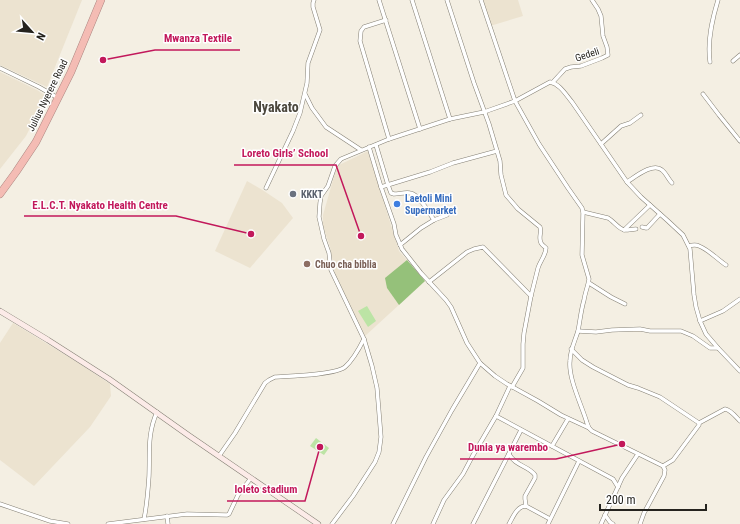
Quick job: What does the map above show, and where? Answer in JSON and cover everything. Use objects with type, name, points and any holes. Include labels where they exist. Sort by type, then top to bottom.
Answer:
[{"type":"highway","name":"Julius Nyerere Road","points":[[0,194],[36,142],[71,72],[101,0]]},
{"type":"main road","points":[[0,311],[109,379],[318,524]]},
{"type":"street","points":[[266,188],[293,131],[305,94],[308,63],[320,30],[313,7],[314,0]]},
{"type":"street","points":[[379,0],[420,129]]},
{"type":"street","points":[[412,0],[450,119]]},
{"type":"street","points":[[433,524],[444,500],[463,474],[511,386],[523,368],[524,333],[531,296],[540,262],[546,252],[546,248],[540,241],[540,227],[514,206],[506,196],[501,175],[500,161],[489,124],[447,0]]},
{"type":"street","points":[[481,0],[515,101],[539,144],[580,205],[583,212],[582,255],[589,282],[578,331],[571,349],[569,362],[570,371],[589,428],[592,432],[663,466],[665,470],[664,476],[644,513],[640,524]]},
{"type":"street","name":"Gedeli","points":[[553,82],[565,69],[581,66],[602,58],[608,54],[603,36],[601,16],[592,0]]},
{"type":"street","points":[[710,62],[710,38],[718,0]]},
{"type":"street","points":[[386,20],[364,27],[361,31],[360,41],[389,139]]},
{"type":"street","points":[[733,61],[740,55]]},
{"type":"street","points":[[0,68],[58,98]]},
{"type":"street","points":[[332,524],[369,472],[379,452],[381,437],[377,388],[372,366],[364,340],[331,270],[329,253],[319,217],[320,200],[328,186],[335,166],[342,159],[389,139],[450,119],[484,112],[515,101],[546,84],[553,82],[572,102],[627,182],[682,235],[689,246],[696,307],[700,321],[706,334],[740,371]]},
{"type":"street","points":[[305,94],[312,108],[326,128],[361,150]]},
{"type":"street","points":[[703,94],[740,141]]},
{"type":"street","points":[[601,144],[621,126],[642,116]]},
{"type":"street","points":[[376,145],[392,194],[414,194],[421,201],[434,220]]},
{"type":"street","points":[[369,147],[400,245],[406,256],[451,307],[467,343],[480,362],[495,376],[511,386],[568,419],[589,428]]},
{"type":"street","points":[[381,187],[430,172],[453,163],[497,151]]},
{"type":"street","points":[[627,182],[645,170],[650,168],[659,168],[672,183]]},
{"type":"street","points":[[624,230],[650,205]]},
{"type":"street","points":[[583,212],[602,216],[611,220],[624,230],[636,229]]},
{"type":"street","points":[[642,227],[648,228],[660,214]]},
{"type":"street","points":[[400,245],[421,228],[434,220],[447,215]]},
{"type":"street","points":[[689,246],[698,245],[726,266]]},
{"type":"street","points":[[429,282],[467,252],[483,246],[531,296]]},
{"type":"street","points":[[589,282],[624,304]]},
{"type":"street","points":[[700,321],[724,311],[740,299]]},
{"type":"street","points":[[578,331],[596,332],[640,329],[650,331],[681,331],[693,336],[710,348],[718,348]]},
{"type":"street","points":[[219,456],[235,433],[265,383],[275,377],[317,374],[340,370],[351,362],[364,340]]},
{"type":"street","points":[[571,349],[582,360],[593,367],[628,385],[660,397],[699,423]]},
{"type":"street","points":[[393,524],[430,450],[480,362]]},
{"type":"street","points":[[663,466],[673,460],[699,426],[699,423],[725,409],[729,410],[740,421]]},
{"type":"street","points":[[144,519],[149,482],[149,436],[151,426],[157,412]]},
{"type":"street","points":[[496,416],[613,479],[618,487]]},
{"type":"street","points":[[552,446],[568,419]]},
{"type":"street","points":[[473,524],[521,430]]},
{"type":"street","points":[[509,454],[515,462],[535,474],[535,478],[524,499],[526,506]]},
{"type":"street","points":[[601,524],[622,478],[638,454]]},
{"type":"street","points":[[548,524],[579,461]]},
{"type":"street","points":[[108,524],[197,513],[227,515],[229,514],[238,495],[251,478]]},
{"type":"street","points":[[613,479],[622,478]]},
{"type":"street","points":[[0,504],[50,521],[68,524]]},
{"type":"street","points":[[509,524],[519,508],[523,506],[526,506],[550,519]]},
{"type":"street","points":[[167,516],[168,524]]},
{"type":"street","points":[[605,516],[613,524]]},
{"type":"shaded area","points":[[0,0],[82,0],[47,87],[0,65]]},
{"type":"shaded area","points":[[482,0],[518,0],[523,16],[490,26]]},
{"type":"shaded area","points":[[0,72],[46,96],[26,136],[0,169]]},
{"type":"shaded area","points":[[368,151],[399,251],[425,281],[365,336],[335,274],[330,247],[323,226],[323,215],[337,166]]},
{"type":"shaded area","points":[[247,181],[282,203],[293,218],[250,268],[215,251]]},
{"type":"shaded area","points":[[13,323],[110,384],[111,396],[90,427],[34,486],[0,460],[0,343]]},
{"type":"green space","points":[[407,260],[425,281],[399,305],[387,288],[385,278]]},
{"type":"green space","points":[[367,306],[376,321],[368,327],[358,311]]},
{"type":"green space","points":[[316,438],[329,448],[324,455],[310,446]]},
{"type":"place","name":"Mwanza Textile","points":[[103,60]]},
{"type":"place","name":"KKKT","points":[[293,194]]},
{"type":"place","name":"Laetoli Mini Supermarket","points":[[397,204]]},
{"type":"place","name":"E.L.C.T. Nyakato Health Centre","points":[[251,234]]},
{"type":"place","name":"Loreto Girls’ School","points":[[361,236]]},
{"type":"place","name":"Chuo cha biblia","points":[[307,264]]},
{"type":"place","name":"Dunia ya warembo","points":[[622,444]]},
{"type":"place","name":"loleto stadium","points":[[320,447]]},
{"type":"district","name":"Nyakato","points":[[276,107]]}]
